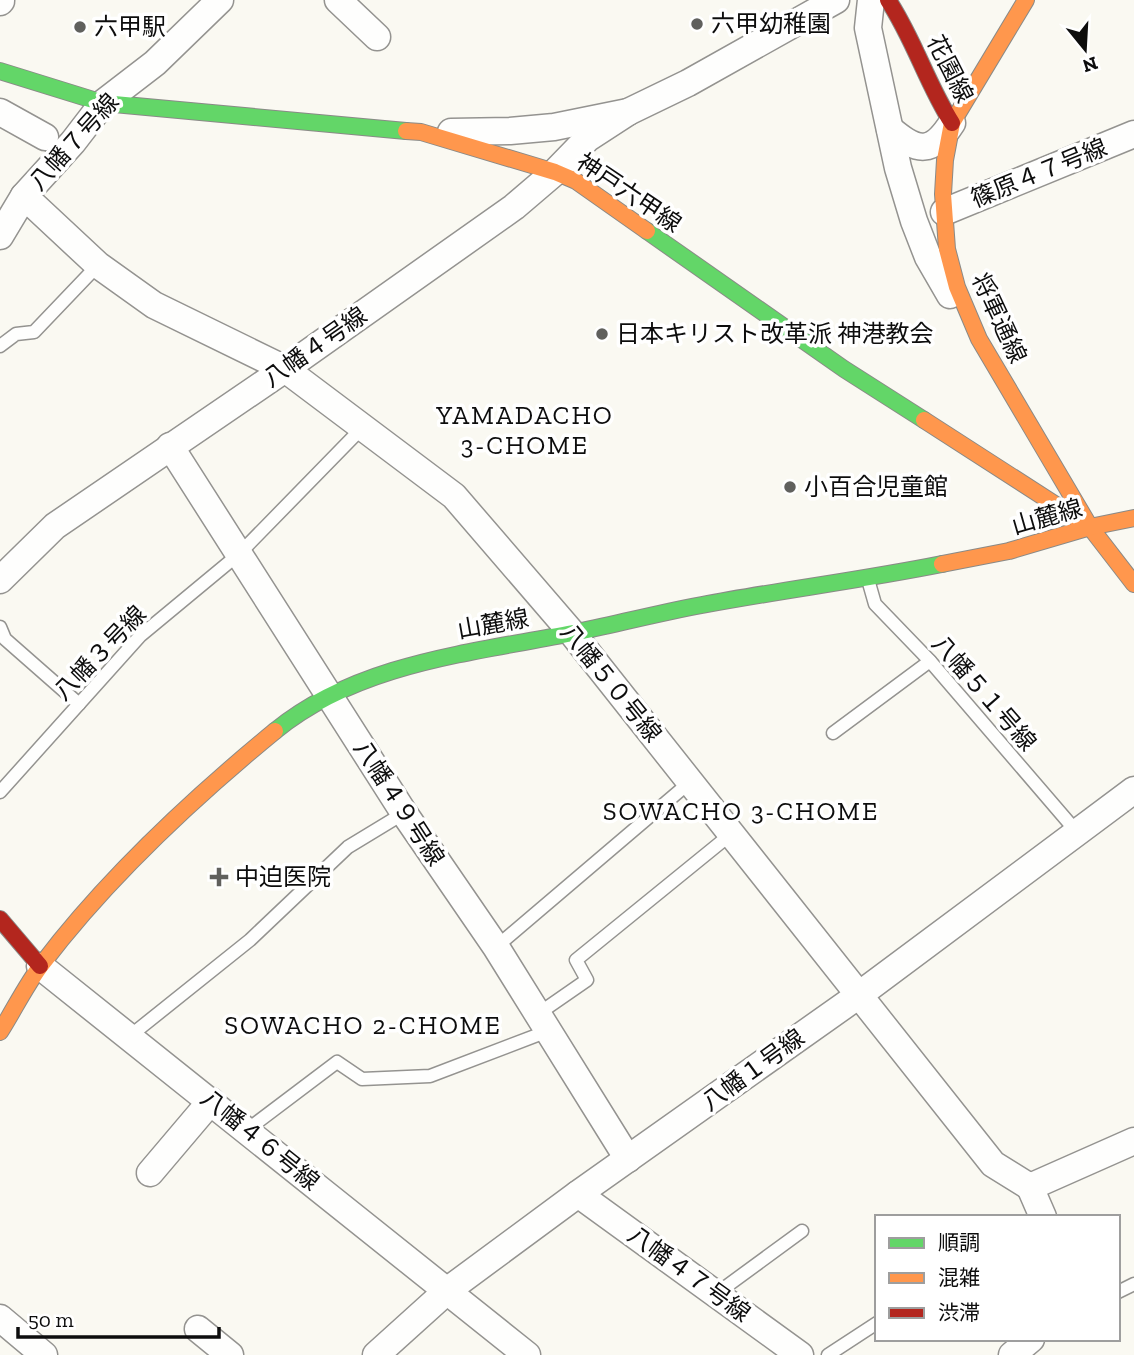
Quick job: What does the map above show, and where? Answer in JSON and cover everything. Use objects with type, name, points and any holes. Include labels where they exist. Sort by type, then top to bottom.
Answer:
[{"type":"main road","name":"花園線","points":[[888,0],[898,13],[937,102],[952,123]]},
{"type":"main road","name":"将軍通線","points":[[1026,0],[952,123],[945,160],[944,212],[947,249],[963,304],[985,350],[1090,527]]},
{"type":"main road","name":"神戸六甲線","points":[[0,71],[103,103],[421,132],[555,172],[576,181],[844,369],[1090,527],[1134,584]]},
{"type":"main road","name":"山麓線","points":[[0,1032],[40,966],[88,908],[176,818],[263,740],[329,695],[423,662],[703,605],[868,579],[1009,551],[1090,527],[1134,518]]},
{"type":"main road","name":"八幡４６号線","points":[[0,919],[40,966]]},
{"type":"street","name":"八幡７号線","points":[[0,236],[24,196],[73,142],[103,103],[155,63],[220,0]]},
{"type":"street","points":[[338,0],[377,37]]},
{"type":"street","name":"八幡４号線","points":[[0,580],[55,526],[285,369],[514,207],[555,172],[588,138],[628,112],[688,83],[836,0]]},
{"type":"street","points":[[870,0],[868,28],[906,194],[928,257],[949,294],[963,304]]},
{"type":"street","name":"八幡４号線","points":[[421,132],[535,129],[628,112]]},
{"type":"street","points":[[0,113],[45,137]]},
{"type":"street","points":[[890,129],[907,141],[923,146],[940,141],[952,123]]},
{"type":"street","name":"篠原４７号線","points":[[944,212],[1134,134]]},
{"type":"street","name":"八幡５０号線","points":[[24,196],[98,265],[155,305],[285,369],[454,496],[572,633],[993,1164],[1030,1187]]},
{"type":"street","name":"八幡４９号線","points":[[170,446],[404,813],[496,947],[628,1159]]},
{"type":"street","name":"八幡１号線","points":[[376,1355],[448,1290],[859,995],[1134,790]]},
{"type":"street","name":"八幡４６号線","points":[[40,966],[527,1355]]},
{"type":"street","points":[[150,1173],[211,1101]]},
{"type":"street","points":[[1042,1215],[1030,1187],[1134,1141]]},
{"type":"street","name":"八幡４７号線","points":[[579,1194],[800,1355]]},
{"type":"street","points":[[0,1318],[44,1355]]},
{"type":"street","points":[[198,1329],[230,1355]]},
{"type":"street","points":[[1012,1355],[1029,1341]]},
{"type":"lane","points":[[0,346],[16,334],[34,332],[98,265]]},
{"type":"lane","name":"八幡３号線","points":[[0,792],[140,636],[239,554],[363,427]]},
{"type":"lane","name":"八幡５１号線","points":[[868,579],[875,604],[930,661],[1076,831]]},
{"type":"lane","points":[[0,627],[5,639],[79,704]]},
{"type":"lane","points":[[833,733],[930,661]]},
{"type":"lane","points":[[496,947],[690,782]]},
{"type":"lane","points":[[130,1036],[250,940],[348,847],[404,813]]},
{"type":"lane","points":[[247,1130],[337,1062],[362,1079],[430,1076],[543,1023],[587,980],[576,960],[732,834]]},
{"type":"lane","points":[[716,1294],[802,1231]]},
{"type":"lane","points":[[828,1355],[875,1324]]},
{"type":"traffic: fast","points":[[0,71],[103,103],[406,131]]},
{"type":"traffic: fast","points":[[647,231],[844,369],[924,420]]},
{"type":"traffic: fast","points":[[275,731],[307,708],[342,690],[417,664],[702,605],[942,564]]},
{"type":"traffic: slow","points":[[1026,0],[952,123],[945,160],[943,194],[947,249],[957,287],[979,339],[1090,527]]},
{"type":"traffic: slow","points":[[406,131],[421,132],[555,172],[576,181],[647,231]]},
{"type":"traffic: slow","points":[[924,420],[1090,527],[1134,584]]},
{"type":"traffic: slow","points":[[942,564],[1009,551],[1090,527],[1134,518]]},
{"type":"traffic: slow","points":[[0,1032],[36,972],[94,901],[182,812],[275,731]]},
{"type":"traffic: jam","points":[[888,0],[952,123]]},
{"type":"traffic: jam","points":[[0,919],[40,966]]},
{"type":"place","name":"六甲幼稚園","points":[[697,24]]},
{"type":"place","name":"六甲駅","points":[[80,27]]},
{"type":"place","name":"日本キリスト改革派 神港教会","points":[[602,334]]},
{"type":"place","name":"小百合児童館","points":[[790,487]]},
{"type":"place","name":"中迫医院","points":[[219,877]]},
{"type":"district","name":"YAMADACHO 3-CHOME","points":[[525,430]]},
{"type":"district","name":"SOWACHO 3-CHOME","points":[[741,811]]},
{"type":"district","name":"SOWACHO 2-CHOME","points":[[363,1025]]}]
